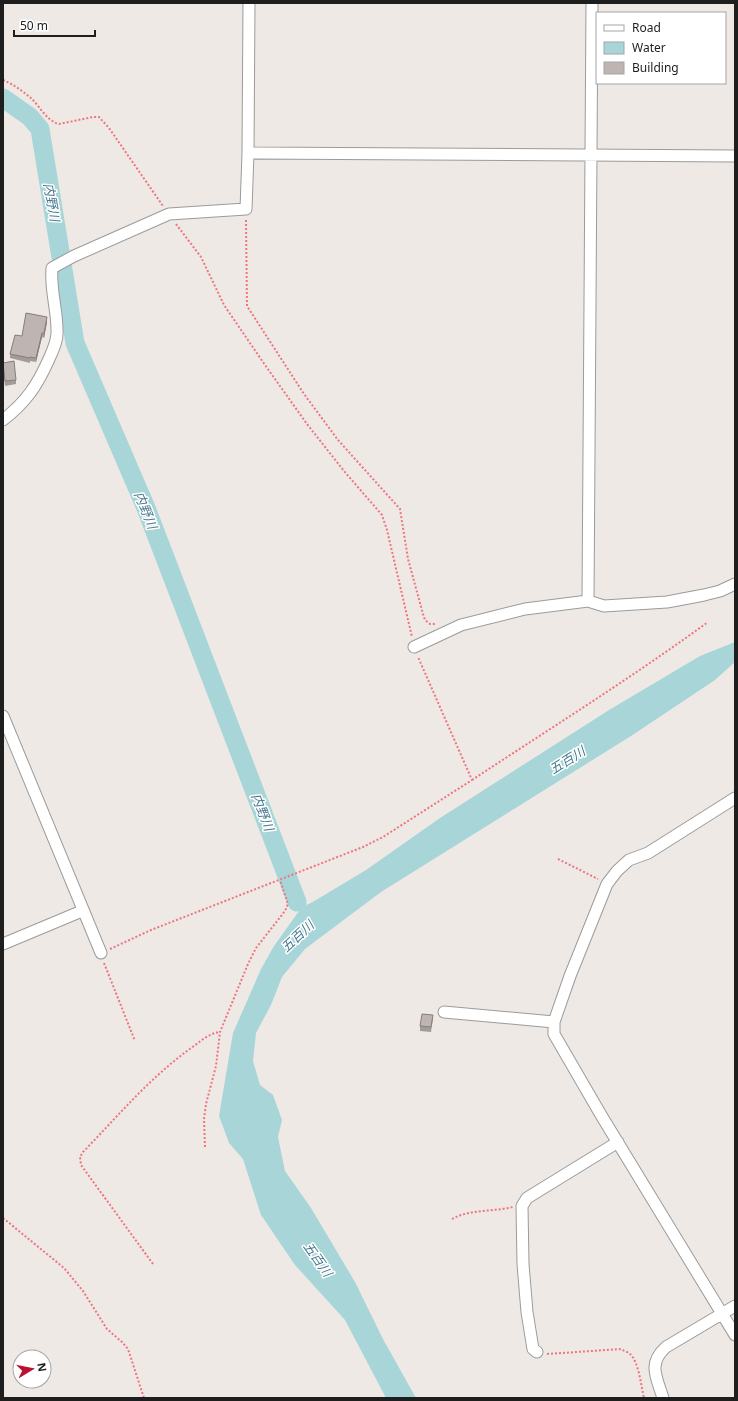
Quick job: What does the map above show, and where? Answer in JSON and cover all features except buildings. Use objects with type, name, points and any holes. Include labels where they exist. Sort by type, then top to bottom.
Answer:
[{"type":"street","points":[[3,420],[17,409],[29,396],[39,381],[57,339],[51,282],[52,268],[74,256],[169,214],[246,209],[249,3]]},
{"type":"street","points":[[588,602],[592,3]]},
{"type":"street","points":[[248,152],[735,156]]},
{"type":"street","points":[[414,647],[461,625],[525,609],[588,602],[604,606],[667,602],[720,591],[735,584]]},
{"type":"street","points":[[3,716],[82,911],[101,953]]},
{"type":"street","points":[[735,798],[648,853],[629,860],[617,871],[607,884],[570,976],[554,1022],[554,1034],[735,1335]]},
{"type":"street","points":[[3,944],[82,911]]},
{"type":"street","points":[[444,1012],[554,1022]]},
{"type":"street","points":[[537,1352],[533,1349],[527,1312],[523,1264],[522,1206],[528,1198],[618,1142]]},
{"type":"street","points":[[663,1398],[654,1367],[660,1353],[666,1347],[735,1306]]},
{"type":"path","points":[[3,80],[15,86],[31,99],[50,120],[56,123],[59,124],[99,117],[109,128],[201,257],[224,305],[265,365],[312,430],[344,471],[382,515],[387,530],[414,647],[472,780]]},
{"type":"path","points":[[246,209],[247,306],[304,394],[334,434],[400,509],[408,559],[425,620],[430,624],[440,623]]},
{"type":"path","points":[[135,1041],[101,953],[151,930],[291,876],[383,837],[574,714],[708,622]]},
{"type":"path","points":[[558,859],[607,884]]},
{"type":"path","points":[[205,1147],[204,1119],[206,1104],[216,1066],[220,1032],[256,948],[285,911],[288,904],[280,880]]},
{"type":"path","points":[[153,1264],[81,1165],[80,1157],[159,1073],[213,1033],[220,1032]]},
{"type":"path","points":[[452,1219],[461,1214],[474,1211],[522,1206]]},
{"type":"path","points":[[3,1218],[64,1268],[83,1291],[107,1329],[128,1349],[144,1398]]},
{"type":"path","points":[[537,1352],[549,1354],[621,1349],[630,1353],[633,1358],[637,1367],[644,1398]]},
{"type":"water","name":"五百川","points":[[735,642],[735,662],[715,680],[631,736],[381,892],[305,949],[282,977],[271,1005],[256,1033],[253,1061],[260,1085],[273,1095],[282,1120],[278,1137],[285,1171],[311,1208],[355,1282],[383,1339],[416,1398],[386,1398],[345,1320],[295,1265],[261,1215],[243,1159],[229,1143],[219,1116],[233,1033],[261,969],[274,946],[299,911],[287,878],[290,877],[303,906],[311,903],[366,870],[440,818],[609,710],[700,656]]},
{"type":"waterway","name":"内野川","points":[[3,98],[30,117],[40,129],[75,343],[146,508],[297,902]]}]
